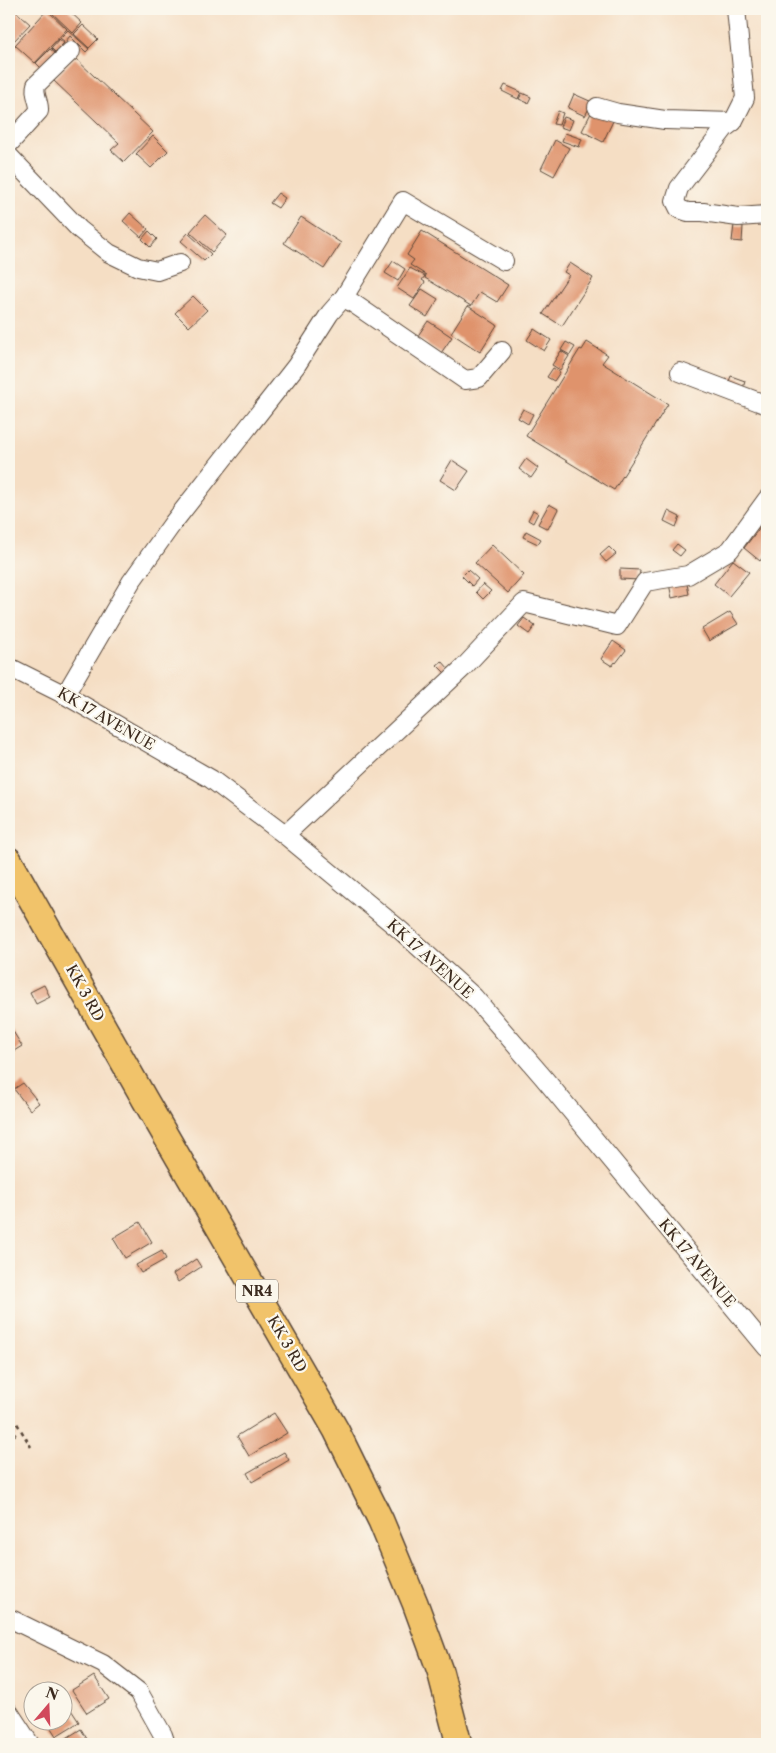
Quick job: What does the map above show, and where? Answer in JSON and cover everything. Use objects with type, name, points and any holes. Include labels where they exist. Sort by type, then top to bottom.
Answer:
[{"type":"highway","name":"KK 3 RD","points":[[9,860],[336,1430],[382,1521],[415,1603],[440,1672],[459,1744]]},
{"type":"street","points":[[736,9],[745,98],[733,122],[726,128],[679,188],[675,201],[679,209],[688,212],[738,217],[767,215]]},
{"type":"street","points":[[9,144],[40,111],[35,90],[36,85],[71,51]]},
{"type":"street","points":[[597,107],[665,120],[733,122]]},
{"type":"street","points":[[9,156],[79,230],[109,253],[138,267],[157,271],[180,263]]},
{"type":"street","points":[[65,695],[136,574],[173,523],[296,366],[330,313],[344,297],[403,201],[504,261]]},
{"type":"street","points":[[344,297],[465,380],[479,378],[502,351]]},
{"type":"street","points":[[680,372],[767,405]]},
{"type":"street","points":[[285,835],[463,668],[524,603],[618,626],[645,582],[688,574],[730,550],[767,499]]},
{"type":"street","name":"KK 17 AVENUE","points":[[9,667],[65,695],[211,779],[285,835],[400,930],[474,998],[543,1077],[767,1348]]},
{"type":"street","points":[[9,1618],[103,1664],[139,1692],[166,1744]]},
{"type":"street","points":[[9,1712],[30,1744]]},
{"type":"path","points":[[9,1410],[30,1447]]},
{"type":"building","points":[[9,9],[13,9],[30,24],[13,42],[9,37]]},
{"type":"building","points":[[50,9],[67,9],[82,23],[73,33]]},
{"type":"building","points":[[47,10],[67,29],[35,63],[15,45]]},
{"type":"building","points":[[83,25],[98,39],[89,48],[74,34]]},
{"type":"building","points":[[68,30],[89,49],[86,52],[70,36],[65,42],[60,38]]},
{"type":"building","points":[[59,39],[64,43],[55,52],[51,48]]},
{"type":"building","points":[[50,49],[55,53],[41,68],[36,63]]},
{"type":"building","points":[[75,58],[153,132],[124,162],[111,150],[119,143],[53,80]]},
{"type":"building","points":[[505,85],[521,92],[518,99],[502,91]]},
{"type":"building","points":[[522,93],[531,97],[528,103],[519,99]]},
{"type":"building","points":[[574,94],[592,102],[585,116],[568,108]]},
{"type":"building","points":[[558,111],[563,113],[559,125],[553,124]]},
{"type":"building","points":[[592,111],[613,121],[603,142],[582,131]]},
{"type":"building","points":[[564,117],[573,120],[569,130],[560,127]]},
{"type":"building","points":[[565,133],[582,139],[579,147],[562,141]]},
{"type":"building","points":[[153,136],[168,151],[151,168],[136,154]]},
{"type":"building","points":[[555,140],[569,148],[554,176],[541,169]]},
{"type":"building","points":[[278,193],[285,198],[278,208],[270,203]]},
{"type":"building","points":[[130,213],[148,229],[141,237],[123,221]]},
{"type":"building","points":[[205,215],[227,235],[212,252],[190,232]]},
{"type":"building","points":[[301,217],[341,243],[324,269],[284,243]]},
{"type":"building","points":[[734,225],[743,226],[742,242],[732,241]]},
{"type":"building","points":[[149,231],[157,239],[150,247],[142,239]]},
{"type":"building","points":[[422,231],[508,285],[497,302],[480,292],[471,306],[425,278],[426,275],[410,265],[414,260],[407,255]]},
{"type":"building","points":[[188,233],[211,254],[204,261],[181,241]]},
{"type":"building","points":[[393,261],[405,269],[398,281],[385,273]]},
{"type":"building","points":[[570,263],[593,278],[562,326],[543,314],[569,275],[564,272]]},
{"type":"building","points":[[410,268],[425,276],[422,280],[425,282],[414,299],[397,288]]},
{"type":"building","points":[[422,289],[438,299],[427,317],[410,306]]},
{"type":"building","points":[[193,296],[207,310],[189,327],[175,313]]},
{"type":"building","points":[[468,306],[497,325],[480,352],[451,333]]},
{"type":"building","points":[[428,321],[452,337],[441,353],[417,337]]},
{"type":"building","points":[[534,329],[551,340],[544,351],[527,340]]},
{"type":"building","points":[[566,342],[575,347],[570,355],[561,350]]},
{"type":"building","points":[[587,342],[608,355],[602,363],[668,404],[614,490],[526,436],[580,349],[582,350]]},
{"type":"building","points":[[561,351],[569,356],[560,370],[552,365]]},
{"type":"building","points":[[553,368],[560,372],[554,381],[547,377]]},
{"type":"building","points":[[731,376],[745,381],[743,389],[728,384]]},
{"type":"building","points":[[523,409],[533,414],[528,424],[518,418]]},
{"type":"building","points":[[526,459],[538,468],[531,478],[519,469]]},
{"type":"building","points":[[452,460],[469,471],[456,490],[440,480]]},
{"type":"building","points":[[549,504],[558,509],[548,529],[538,524]]},
{"type":"building","points":[[533,510],[538,513],[533,523],[528,520]]},
{"type":"building","points":[[668,511],[680,517],[676,527],[664,521]]},
{"type":"building","points":[[767,518],[767,551],[760,561],[744,548]]},
{"type":"building","points":[[526,531],[541,539],[538,544],[523,537]]},
{"type":"building","points":[[677,544],[685,550],[680,556],[672,550]]},
{"type":"building","points":[[492,545],[524,575],[508,593],[475,563]]},
{"type":"building","points":[[609,547],[616,554],[606,562],[600,555]]},
{"type":"building","points":[[733,560],[749,572],[729,596],[714,584]]},
{"type":"building","points":[[620,569],[640,570],[639,580],[620,579]]},
{"type":"building","points":[[468,570],[478,579],[472,586],[462,576]]},
{"type":"building","points":[[686,579],[689,594],[672,598],[669,584]]},
{"type":"building","points":[[483,584],[491,591],[483,599],[476,592]]},
{"type":"building","points":[[730,612],[738,624],[709,641],[702,629]]},
{"type":"building","points":[[524,618],[535,626],[529,634],[518,626]]},
{"type":"building","points":[[613,641],[626,650],[612,666],[601,659]]},
{"type":"building","points":[[442,661],[449,669],[445,673],[437,665]]},
{"type":"building","points":[[44,985],[50,997],[36,1004],[30,992]]},
{"type":"building","points":[[9,1025],[22,1046],[9,1054]]},
{"type":"building","points":[[23,1083],[39,1103],[30,1110],[14,1089]]},
{"type":"building","points":[[140,1222],[152,1242],[125,1258],[113,1238]]},
{"type":"building","points":[[162,1251],[166,1259],[141,1273],[136,1265]]},
{"type":"building","points":[[196,1259],[201,1267],[178,1282],[173,1274]]},
{"type":"building","points":[[274,1413],[287,1433],[249,1456],[237,1436]]},
{"type":"building","points":[[9,1416],[16,1435],[9,1438]]},
{"type":"building","points":[[284,1452],[289,1460],[252,1482],[247,1473]]},
{"type":"building","points":[[94,1676],[109,1699],[87,1713],[72,1690]]},
{"type":"building","points":[[72,1711],[79,1722],[72,1726]]},
{"type":"building","points":[[81,1729],[90,1744],[57,1744]]},
{"type":"building","points":[[52,1730],[66,1730],[56,1736]]}]
